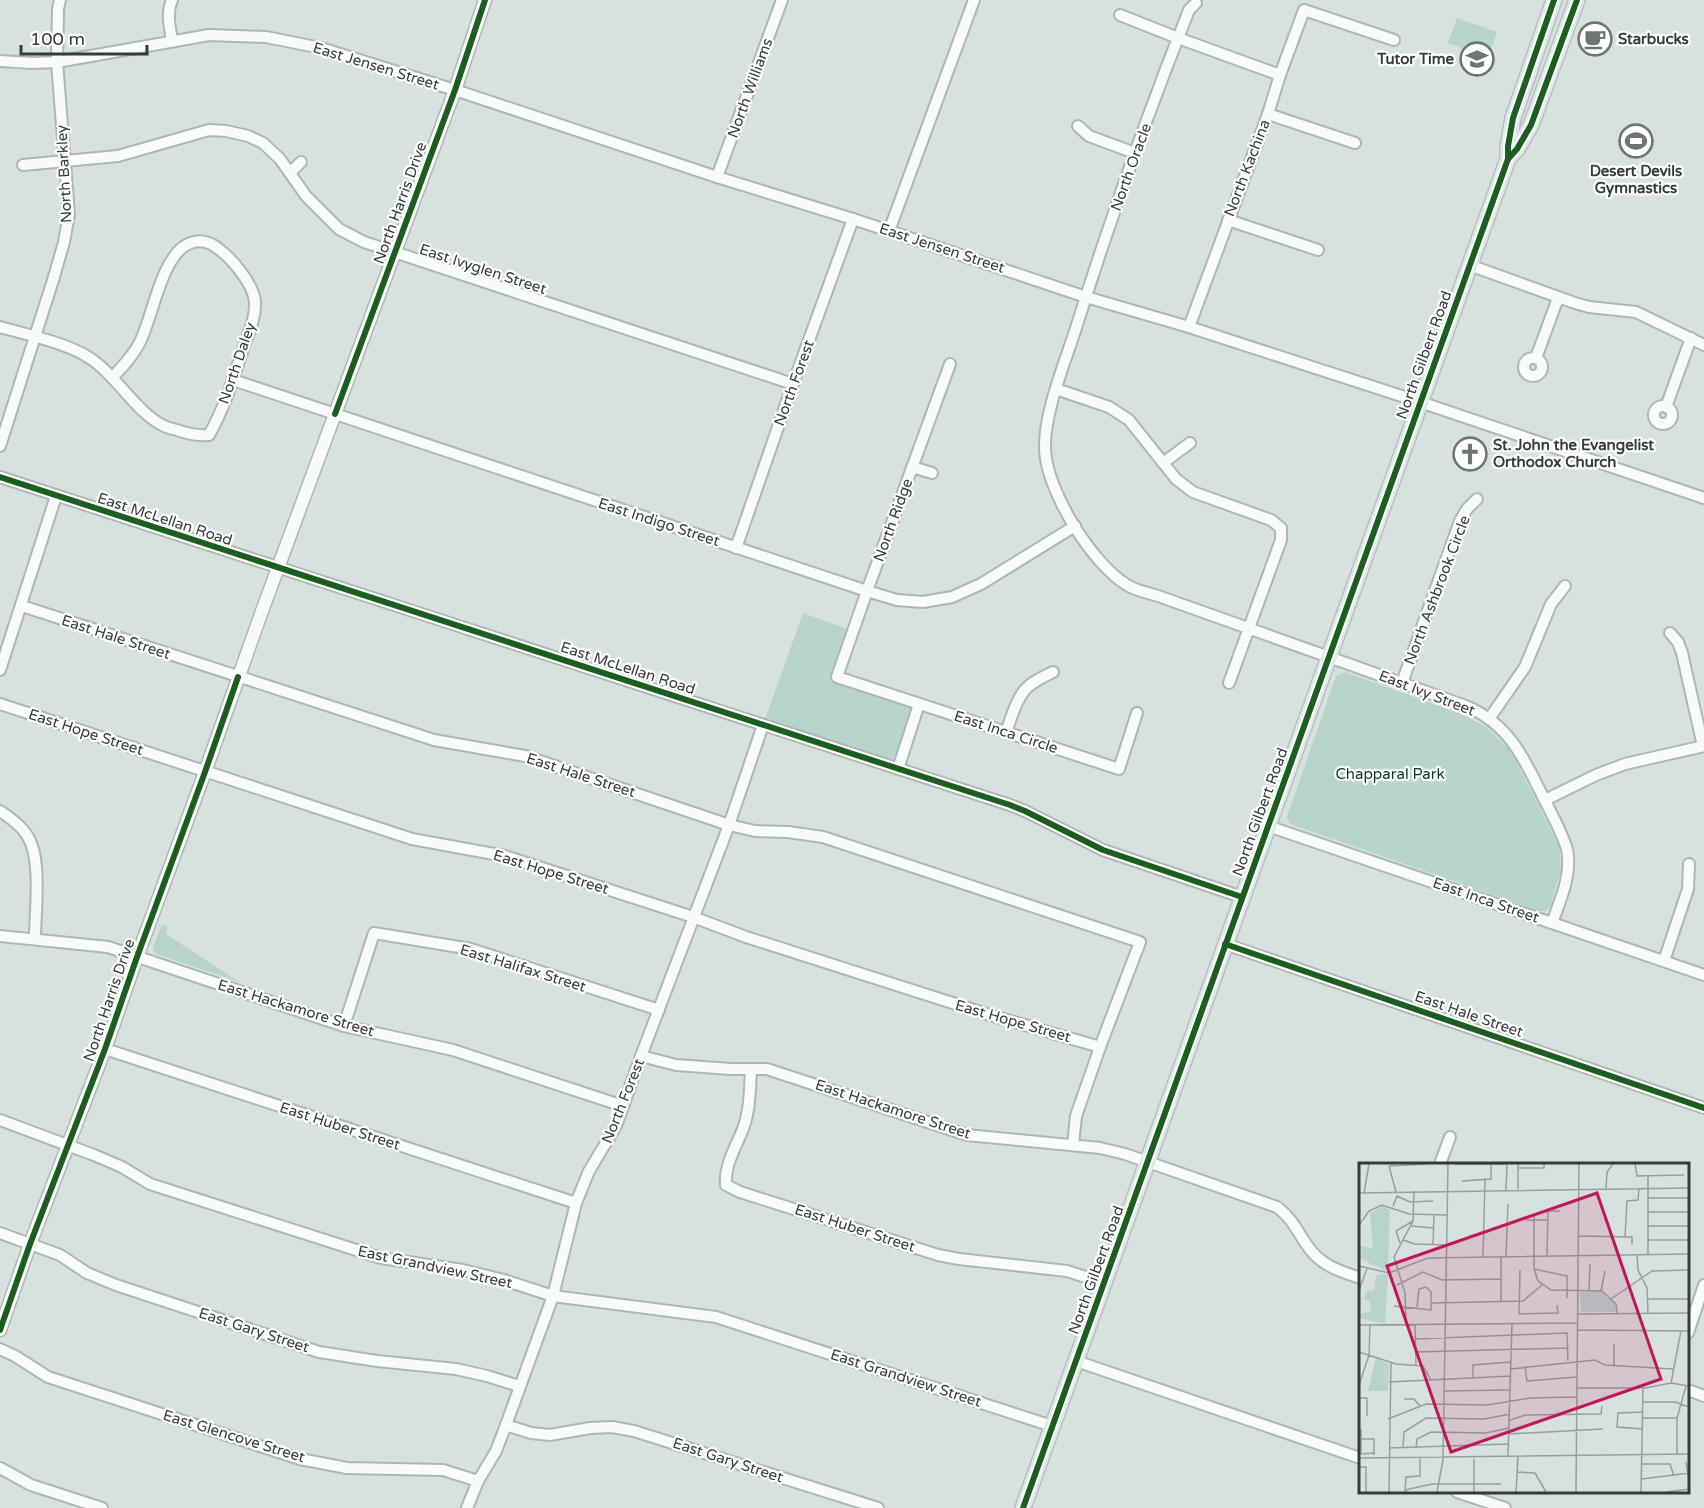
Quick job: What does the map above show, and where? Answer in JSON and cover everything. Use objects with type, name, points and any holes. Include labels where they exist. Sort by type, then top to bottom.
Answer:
[{"type":"main road","name":"North Gilbert Road","points":[[1023,1508],[1508,159],[1513,118],[1554,0]]},
{"type":"main road","name":"North Gilbert Road","points":[[1508,159],[1517,149],[1531,125],[1577,0]]},
{"type":"street","name":"North Barkley","points":[[0,446],[64,242],[69,214],[57,62],[60,0]]},
{"type":"street","points":[[172,0],[168,16],[172,40]]},
{"type":"street","name":"North Harris Drive","points":[[0,1330],[455,90],[485,0]]},
{"type":"street","name":"North Williams","points":[[717,177],[782,0]]},
{"type":"street","points":[[890,231],[974,0]]},
{"type":"street","name":"North Oracle","points":[[1086,297],[1135,153],[1178,38],[1189,10],[1196,3]]},
{"type":"street","name":"North Kachina","points":[[1189,327],[1304,10],[1394,40]]},
{"type":"street","points":[[1120,15],[1280,75]]},
{"type":"street","name":"East Jensen Street","points":[[0,61],[57,62],[209,35],[266,37],[321,48],[717,177],[854,219],[1086,297],[1189,327],[1420,402],[1704,498]]},
{"type":"street","points":[[1268,114],[1355,143]]},
{"type":"street","points":[[1078,126],[1089,136],[1135,153]]},
{"type":"street","name":"East Ivyglen Street","points":[[23,165],[118,156],[209,130],[248,136],[263,143],[280,159],[306,196],[339,229],[364,242],[793,384]]},
{"type":"street","points":[[290,173],[302,162]]},
{"type":"street","name":"North Forest","points":[[736,548],[854,219]]},
{"type":"street","points":[[1228,220],[1318,250]]},
{"type":"street","name":"North Daley","points":[[200,240],[215,245],[226,254],[250,285],[255,302],[253,320],[217,421],[209,435],[196,436],[164,426],[149,416],[112,378],[130,358],[141,340],[168,268],[176,254],[185,246],[200,240]]},
{"type":"street","points":[[1469,265],[1589,307],[1636,312],[1704,345]]},
{"type":"street","points":[[1076,526],[1055,491],[1047,469],[1045,448],[1048,422],[1056,389],[1086,297]]},
{"type":"street","points":[[1536,358],[1558,298]]},
{"type":"street","points":[[0,327],[87,356],[112,378]]},
{"type":"street","points":[[1666,407],[1691,338]]},
{"type":"street","name":"North Ridge","points":[[837,677],[950,364]]},
{"type":"street","name":"East Indigo Street","points":[[232,380],[897,600],[923,602],[952,597],[981,584],[1076,526]]},
{"type":"street","points":[[1056,389],[1109,407],[1129,420],[1176,479],[1193,492],[1271,520],[1281,528],[1281,540],[1229,683]]},
{"type":"street","points":[[1162,463],[1190,443]]},
{"type":"street","points":[[912,467],[932,473]]},
{"type":"street","name":"East McLellan Road","points":[[0,477],[1010,805],[1103,850],[1242,897]]},
{"type":"street","points":[[0,670],[56,496]]},
{"type":"street","name":"North Ashbrook Circle","points":[[1402,683],[1460,521],[1477,499]]},
{"type":"street","name":"East Ivy Street","points":[[1076,526],[1099,561],[1129,587],[1466,706],[1489,719],[1505,733],[1519,751],[1564,840],[1569,866],[1566,884],[1552,922]]},
{"type":"street","points":[[1489,719],[1525,667],[1551,604],[1565,586]]},
{"type":"street","name":"East Hale Street","points":[[22,606],[434,740],[525,756],[729,825],[755,831],[788,832],[823,837],[1140,942],[1100,1047]]},
{"type":"street","points":[[1545,801],[1596,775],[1625,764],[1703,746],[1682,653],[1670,633]]},
{"type":"street","points":[[1006,732],[1023,691],[1053,672]]},
{"type":"street","name":"East Inca Circle","points":[[837,677],[1119,769],[1137,713]]},
{"type":"street","name":"East Hope Street","points":[[0,704],[412,839],[505,856],[693,917],[746,937],[990,1015],[1100,1047]]},
{"type":"street","points":[[898,769],[919,704]]},
{"type":"street","name":"North Forest","points":[[467,1508],[506,1425],[553,1296],[576,1203],[589,1171],[616,1126],[729,825],[763,725]]},
{"type":"street","points":[[0,811],[27,836],[35,855],[35,939]]},
{"type":"street","name":"East Inca Street","points":[[1268,826],[1704,975]]},
{"type":"street","points":[[1664,961],[1688,889],[1689,864]]},
{"type":"street","name":"East Halifax Street","points":[[344,1026],[374,933],[471,950],[659,1010]]},
{"type":"street","name":"East Hackamore Street","points":[[0,936],[108,947],[344,1026],[453,1050],[623,1106]]},
{"type":"street","name":"East Hale Street","points":[[1226,944],[1704,1108]]},
{"type":"street","points":[[1072,1146],[1076,1116],[1100,1047]]},
{"type":"street","name":"East Huber Street","points":[[105,1049],[576,1203]]},
{"type":"street","name":"East Hackamore Street","points":[[641,1056],[676,1065],[767,1069],[967,1135],[1117,1151],[1277,1207],[1291,1220],[1310,1250],[1323,1262],[1339,1271],[1359,1278]]},
{"type":"street","name":"East Huber Street","points":[[751,1069],[745,1124],[727,1167],[726,1185],[740,1192],[938,1255],[1067,1271],[1104,1283]]},
{"type":"street","name":"East Grandview Street","points":[[0,1120],[122,1167],[150,1184],[381,1258],[463,1270],[553,1296],[716,1317],[1052,1426]]},
{"type":"street","points":[[1440,1163],[1450,1137]]},
{"type":"street","name":"East Gary Street","points":[[0,1233],[60,1255],[87,1273],[116,1285],[319,1352],[456,1369],[519,1386]]},
{"type":"street","points":[[1689,1330],[1704,1285]]},
{"type":"street","name":"East Glencove Street","points":[[0,1349],[48,1377],[300,1459],[347,1468],[443,1470],[478,1481]]},
{"type":"street","points":[[1076,1361],[1359,1458]]},
{"type":"street","points":[[1689,1390],[1704,1396]]},
{"type":"street","name":"East Gary Street","points":[[506,1425],[531,1433],[550,1435],[590,1428],[612,1427],[634,1431],[878,1508]]},
{"type":"street","points":[[0,1468],[31,1485],[102,1508]]},
{"type":"street","points":[[1463,1493],[1505,1508]]},
{"type":"green space","points":[[1457,18],[1497,32],[1488,57],[1448,43]]},
{"type":"green space","points":[[803,613],[853,631],[838,677],[919,704],[898,769],[763,725]]},
{"type":"green space","name":"Chapparal Park","points":[[1345,672],[1461,714],[1486,727],[1511,751],[1559,846],[1561,870],[1550,907],[1545,911],[1540,911],[1290,824],[1287,817],[1336,676]]},
{"type":"green space","points":[[162,924],[168,927],[166,934],[239,982],[156,954],[153,948]]},
{"type":"cycle path","points":[[335,414],[455,90],[485,0]]},
{"type":"cycle path","points":[[1023,1508],[1508,159],[1513,118],[1554,0]]},
{"type":"cycle path","points":[[1508,159],[1517,149],[1531,125],[1577,0]]},
{"type":"cycle path","points":[[0,477],[1010,805],[1103,850],[1242,897]]},
{"type":"cycle path","points":[[0,1330],[30,1244],[105,1049],[238,677]]},
{"type":"cycle path","points":[[1225,944],[1704,1108]]},
{"type":"place","name":"Starbucks","points":[[1595,39]]},
{"type":"place","name":"Tutor Time","points":[[1477,59]]},
{"type":"place","name":"Desert Devils Gymnastics","points":[[1636,141]]},
{"type":"place","name":"St. John the Evangelist Orthodox Church","points":[[1470,454]]}]
